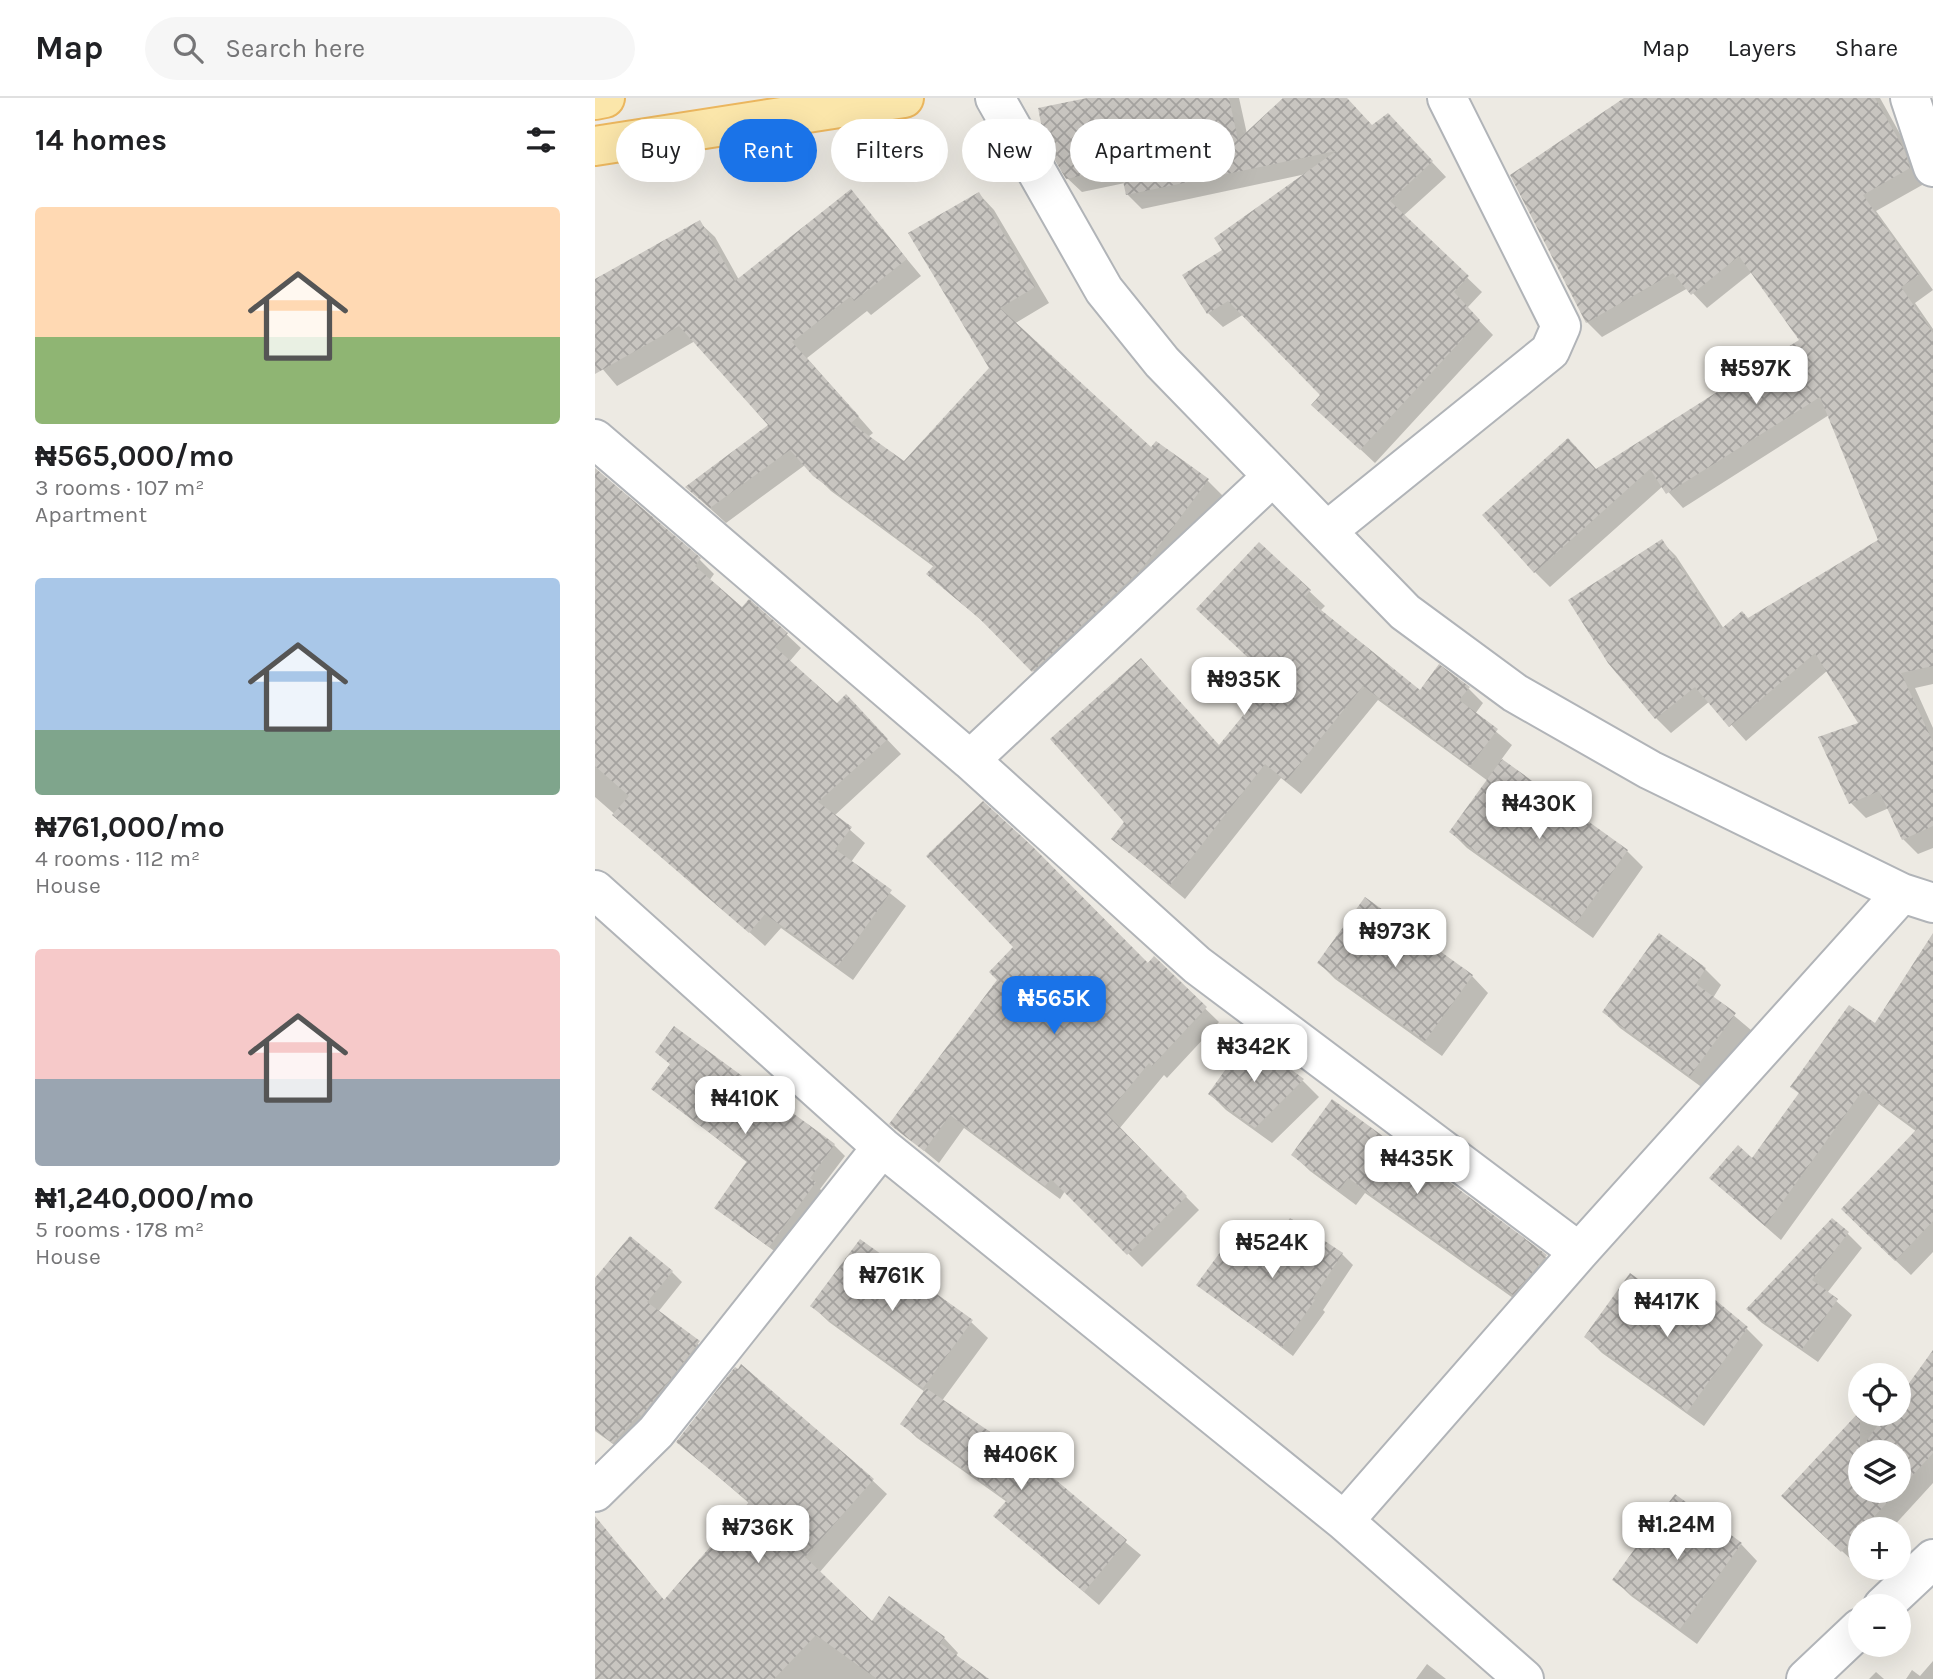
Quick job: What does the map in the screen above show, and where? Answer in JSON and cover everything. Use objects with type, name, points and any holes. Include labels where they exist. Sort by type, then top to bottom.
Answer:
[{"type":"main road","points":[[595,100],[605,98]]},
{"type":"main road","points":[[595,146],[904,98]]},
{"type":"street","points":[[995,98],[1104,290],[1162,362],[1405,612],[1515,693],[1650,770],[1918,898],[1579,1252],[1345,1521]]},
{"type":"street","points":[[1327,531],[1550,351],[1561,326],[1447,98]]},
{"type":"street","points":[[1910,98],[1933,167]]},
{"type":"street","points":[[595,439],[969,760],[1197,965],[1579,1252]]},
{"type":"street","points":[[969,760],[1273,476]]},
{"type":"street","points":[[595,890],[882,1147],[1345,1521],[1524,1679]]},
{"type":"street","points":[[595,1492],[656,1432],[882,1147]]},
{"type":"street","points":[[1896,1594],[1933,1559]]},
{"type":"street","points":[[1807,1679],[1848,1640]]},
{"type":"building","points":[[1087,98],[1229,98],[1234,119],[1070,119],[1070,178],[1066,179],[1056,162],[1056,119],[1040,119],[1038,108]]},
{"type":"building","points":[[1283,98],[1347,98],[1372,125],[1388,113],[1433,161],[1390,201],[1469,276],[1454,292],[1480,320],[1360,450],[1311,405],[1320,395],[1228,301],[1207,314],[1182,275],[1222,250],[1214,238],[1336,151],[1235,172],[1235,126],[1238,140]]},
{"type":"building","points":[[1624,98],[1875,98],[1904,149],[1910,168],[1863,195],[1919,275],[1901,287],[1933,333],[1933,666],[1901,673],[1933,742],[1933,826],[1902,840],[1879,791],[1849,804],[1818,737],[1858,723],[1815,653],[1729,727],[1695,687],[1655,719],[1608,663],[1568,600],[1662,539],[1721,629],[1742,611],[1748,618],[1878,540],[1820,397],[1666,494],[1650,469],[1534,573],[1482,515],[1568,438],[1596,469],[1799,340],[1739,256],[1691,295],[1673,273],[1586,323],[1510,175]]},
{"type":"building","points":[[1123,182],[1188,182],[1126,195]]},
{"type":"building","points":[[851,189],[907,259],[854,301],[851,296],[792,342],[859,416],[851,423],[904,461],[989,368],[908,233],[979,192],[1035,287],[1000,308],[1151,447],[1156,441],[1209,479],[1143,567],[1032,672],[980,619],[926,574],[934,565],[813,476],[790,450],[710,508],[685,487],[768,425],[679,326],[595,374],[595,279],[700,220],[735,281]]},
{"type":"building","points":[[595,468],[701,558],[695,566],[742,607],[749,599],[788,633],[775,647],[837,703],[846,694],[888,739],[818,802],[852,827],[835,849],[892,890],[838,966],[765,914],[749,933],[612,815],[629,796],[595,766]]},
{"type":"building","points":[[1259,542],[1311,590],[1305,597],[1420,690],[1439,664],[1470,687],[1459,700],[1498,729],[1470,766],[1363,686],[1286,781],[1265,764],[1170,885],[1111,839],[1124,822],[1050,739],[1141,658],[1219,745],[1272,680],[1196,609]]},
{"type":"building","points":[[1502,759],[1628,850],[1576,923],[1449,832]]},
{"type":"building","points":[[983,801],[1032,846],[1148,963],[1154,956],[1207,1007],[1152,1066],[1149,1063],[1107,1114],[1187,1196],[1127,1255],[1051,1179],[1045,1186],[950,1115],[924,1151],[889,1124],[997,980],[989,972],[1013,947],[926,856]]},
{"type":"building","points":[[1365,897],[1473,975],[1425,1041],[1317,963]]},
{"type":"building","points":[[1659,933],[1706,968],[1696,984],[1736,1013],[1690,1076],[1602,1012]]},
{"type":"building","points":[[1933,933],[1933,1221],[1895,1261],[1841,1209],[1917,1129],[1863,1090],[1765,1226],[1709,1178],[1738,1145],[1752,1158],[1799,1093],[1790,1087],[1849,1005],[1875,1023]]},
{"type":"building","points":[[674,1026],[835,1144],[810,1178],[816,1182],[769,1247],[714,1208],[747,1161],[651,1089],[670,1064],[655,1052]]},
{"type":"building","points":[[1248,1038],[1304,1079],[1255,1128],[1208,1094]]},
{"type":"building","points":[[1332,1099],[1547,1255],[1513,1295],[1348,1178],[1339,1190],[1291,1155]]},
{"type":"building","points":[[1290,1218],[1343,1253],[1282,1347],[1196,1285],[1230,1239],[1261,1261]]},
{"type":"building","points":[[1832,1218],[1849,1232],[1812,1280],[1838,1299],[1802,1349],[1746,1309]]},
{"type":"building","points":[[630,1236],[673,1271],[647,1302],[700,1341],[641,1416],[639,1414],[613,1443],[595,1430],[595,1278]]},
{"type":"building","points":[[860,1239],[973,1320],[923,1388],[810,1306]]},
{"type":"building","points":[[1630,1273],[1684,1312],[1701,1288],[1748,1327],[1687,1412],[1584,1337]]},
{"type":"building","points":[[1933,1350],[1933,1453],[1911,1477],[1911,1440],[1867,1440],[1877,1426],[1911,1426],[1911,1380]]},
{"type":"building","points":[[741,1364],[874,1479],[805,1557],[872,1621],[889,1596],[945,1637],[940,1643],[989,1679],[877,1679],[816,1635],[774,1679],[595,1679],[595,1516],[664,1600],[749,1502],[676,1442],[735,1367],[738,1369]]},
{"type":"building","points":[[926,1388],[1037,1464],[1127,1540],[1084,1592],[993,1516],[1007,1500],[900,1424]]},
{"type":"building","points":[[1848,1424],[1860,1426],[1860,1440],[1848,1440],[1848,1503],[1887,1503],[1874,1517],[1848,1517],[1848,1545],[1841,1552],[1781,1496]]},
{"type":"building","points":[[1675,1494],[1742,1543],[1680,1629],[1612,1580]]}]
